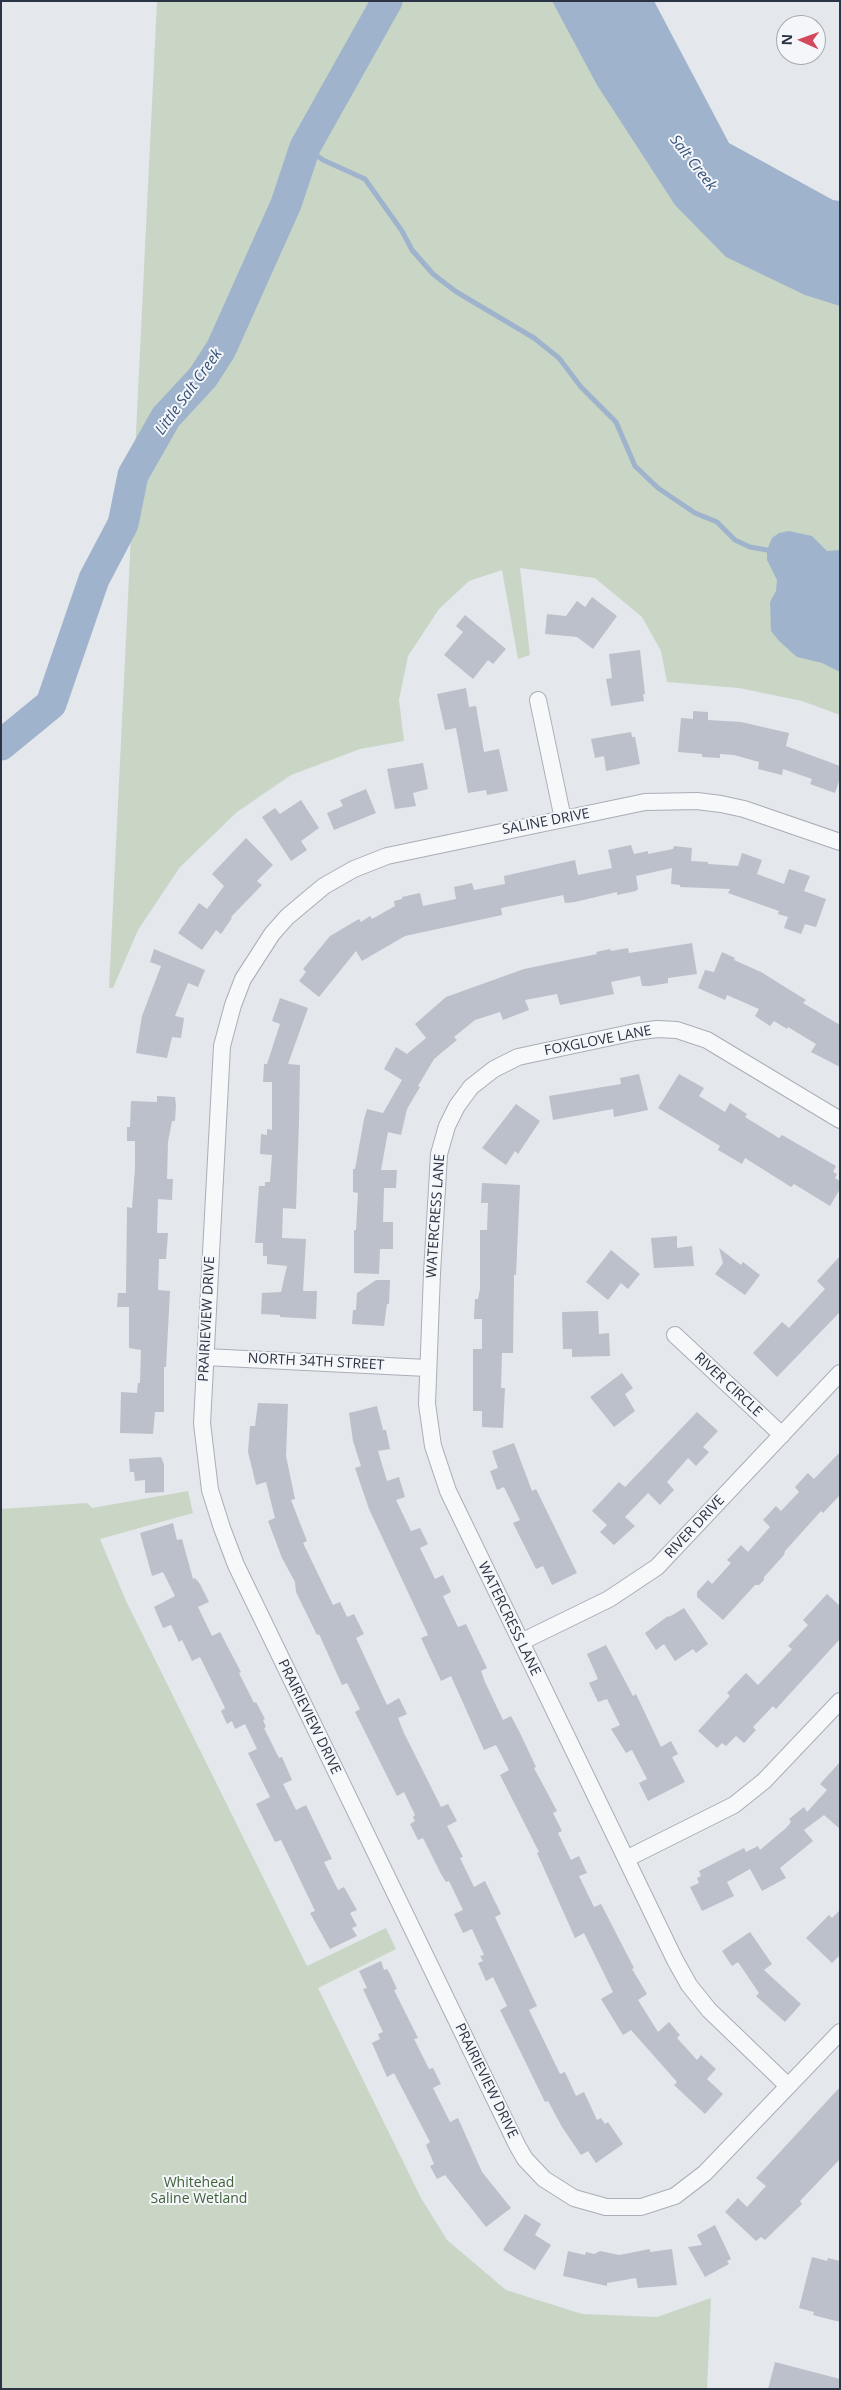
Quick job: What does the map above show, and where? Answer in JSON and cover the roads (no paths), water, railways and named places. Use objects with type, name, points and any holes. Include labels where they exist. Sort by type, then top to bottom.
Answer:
[{"type":"street","points":[[538,700],[562,819]]},
{"type":"street","name":"SALINE DRIVE","points":[[272,934],[287,917],[324,886],[344,874],[376,860],[645,802],[697,800],[744,809],[840,842]]},
{"type":"street","name":"PRAIRIEVIEW DRIVE","points":[[272,934],[240,985],[228,1019],[222,1046],[202,1414],[204,1453],[213,1499],[228,1547],[508,2127],[525,2159],[553,2186],[579,2200],[595,2205],[618,2208],[652,2204],[675,2196],[701,2178],[787,2085],[840,2032]]},
{"type":"street","name":"FOXGLOVE LANE","points":[[465,1094],[485,1075],[518,1057],[635,1032],[668,1029],[688,1032],[707,1040],[840,1120]]},
{"type":"street","name":"WATERCRESS LANE","points":[[465,1094],[446,1126],[439,1154],[427,1368],[429,1422],[442,1478],[675,1960],[689,1985],[709,2010],[787,2085]]},
{"type":"street","name":"RIVER CIRCLE","points":[[674,1336],[782,1435]]},
{"type":"street","name":"NORTH 34TH STREET","points":[[204,1357],[427,1368]]},
{"type":"street","name":"RIVER DRIVE","points":[[521,1642],[610,1599],[642,1579],[674,1551],[840,1373]]},
{"type":"street","points":[[626,1859],[716,1814],[745,1797],[764,1781],[840,1701]]},
{"type":"water","name":"Salt Creek","points":[[552,1],[654,1],[729,143],[833,200],[840,201],[840,306],[805,295],[726,257],[675,205],[597,85]]},
{"type":"water","points":[[789,531],[812,536],[827,551],[840,550],[840,672],[822,663],[797,657],[771,631],[770,602],[776,591],[777,580],[767,560],[767,550],[772,538],[779,533]]},
{"type":"waterway","name":"Little Salt Creek","points":[[1,745],[51,704],[94,579],[123,524],[133,475],[166,417],[203,377],[221,349],[286,204],[305,147],[387,1]]},
{"type":"waterway","points":[[305,147],[323,160],[365,179],[402,231],[412,250],[433,274],[455,291],[534,338],[559,358],[581,387],[616,422],[635,466],[658,488],[695,513],[717,522],[735,540],[750,547],[767,550]]},
{"type":"park label","name":"Whitehead Saline Wetland","points":[[199,2192]]}]
